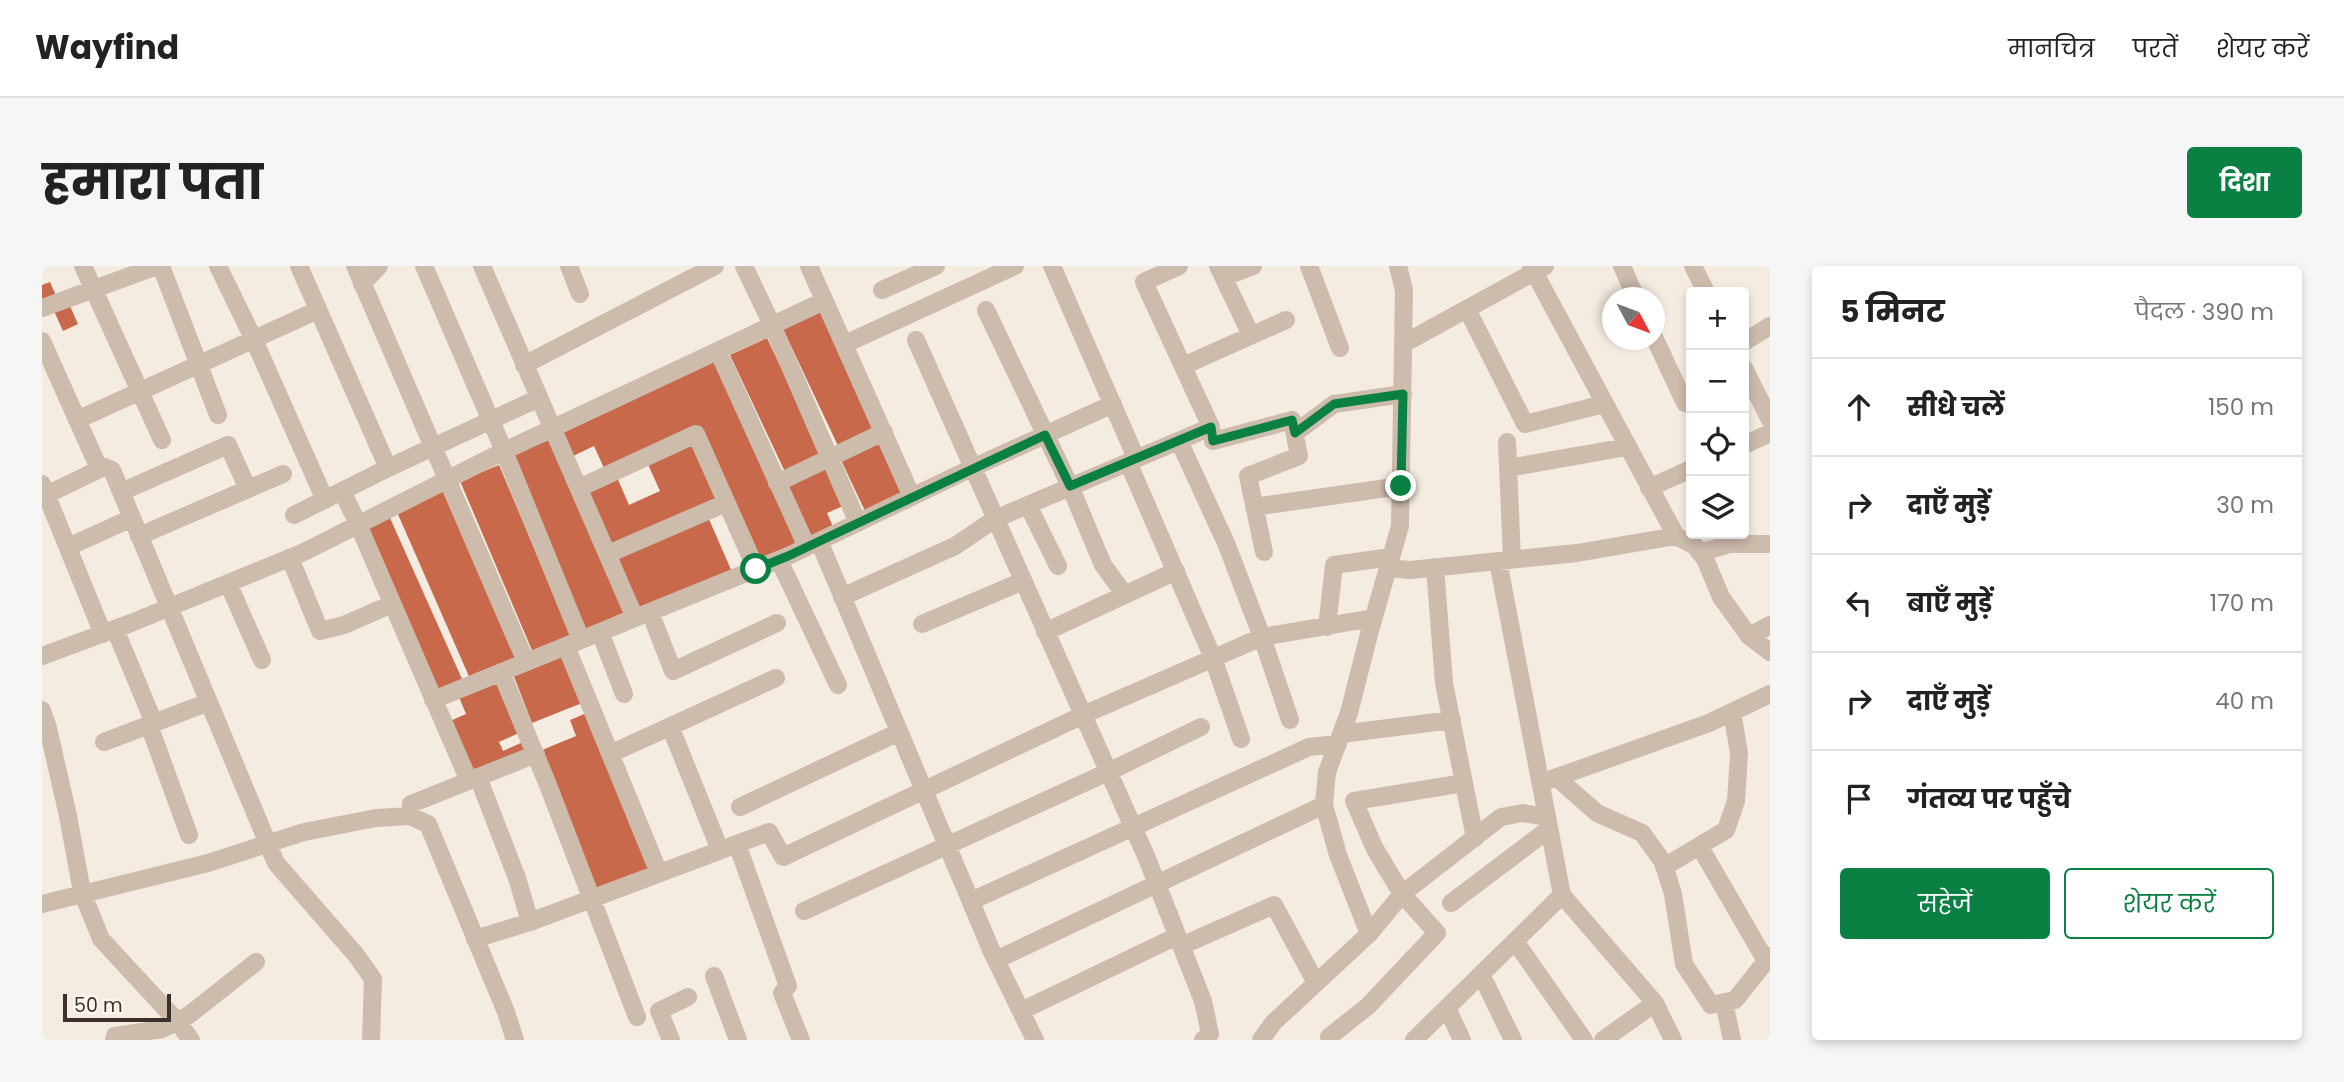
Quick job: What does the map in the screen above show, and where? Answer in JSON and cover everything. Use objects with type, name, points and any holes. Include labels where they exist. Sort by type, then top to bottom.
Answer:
[{"type":"street","points":[[83,266],[162,440]]},
{"type":"street","points":[[42,308],[159,266],[218,415]]},
{"type":"street","points":[[218,266],[325,500]]},
{"type":"street","points":[[299,266],[388,468]]},
{"type":"street","points":[[355,266],[526,662]]},
{"type":"street","points":[[362,284],[379,266]]},
{"type":"street","points":[[424,266],[504,452],[610,754],[659,873]]},
{"type":"street","points":[[482,266],[608,554],[673,671],[777,623]]},
{"type":"street","points":[[569,266],[580,294]]},
{"type":"street","points":[[524,365],[680,274],[715,266]]},
{"type":"street","points":[[744,266],[858,523]]},
{"type":"street","points":[[809,266],[912,497]]},
{"type":"street","points":[[882,290],[936,266]]},
{"type":"street","points":[[1052,266],[1113,404],[1132,460],[1213,658],[1241,738]]},
{"type":"street","points":[[1179,266],[1144,282],[1211,427],[1213,441],[1292,420],[1299,456],[1248,476],[1264,552]]},
{"type":"street","points":[[1251,335],[1221,272],[1253,266]]},
{"type":"street","points":[[1309,266],[1340,348]]},
{"type":"street","points":[[1368,934],[1338,855],[1324,805],[1327,772],[1349,713],[1400,526],[1404,290],[1398,266]]},
{"type":"street","points":[[1622,266],[1631,287]]},
{"type":"street","points":[[1693,266],[1704,287]]},
{"type":"street","points":[[845,344],[1010,267]]},
{"type":"street","points":[[1403,344],[1537,268],[1604,404],[1676,537]]},
{"type":"street","points":[[42,656],[109,632],[290,558],[447,479],[824,301]]},
{"type":"street","points":[[1466,309],[1525,424],[1604,404]]},
{"type":"street","points":[[77,419],[318,310]]},
{"type":"street","points":[[986,310],[1070,486],[1103,565],[1125,595]]},
{"type":"street","points":[[1183,366],[1286,320]]},
{"type":"street","points":[[1749,339],[1770,326]]},
{"type":"street","points":[[916,340],[1156,883],[1203,1001],[1207,1037]]},
{"type":"street","points":[[42,341],[97,464],[112,470],[276,863],[356,955],[373,979],[371,1040]]},
{"type":"street","points":[[1660,350],[1685,403]]},
{"type":"street","points":[[718,351],[777,483],[842,597],[996,960],[1035,1040]]},
{"type":"street","points":[[1749,378],[1770,421]]},
{"type":"street","points":[[1295,433],[1334,404],[1403,394]]},
{"type":"street","points":[[294,515],[539,398]]},
{"type":"street","points":[[433,700],[779,560],[1113,404]]},
{"type":"street","points":[[842,597],[956,546],[995,519],[1211,427]]},
{"type":"street","points":[[777,483],[884,432]]},
{"type":"street","points":[[1749,443],[1770,433]]},
{"type":"street","points":[[579,488],[695,435],[756,569]]},
{"type":"street","points":[[1179,441],[1226,543],[1290,720]]},
{"type":"street","points":[[1507,442],[1505,560],[1548,780],[1547,823],[1562,895],[1655,1003],[1673,1040]]},
{"type":"street","points":[[121,492],[228,445],[248,489]]},
{"type":"street","points":[[1508,468],[1627,447]]},
{"type":"street","points":[[104,467],[44,489],[68,547],[152,724],[190,835]]},
{"type":"street","points":[[1649,488],[1686,471]]},
{"type":"street","points":[[139,536],[283,474]]},
{"type":"street","points":[[1254,507],[1401,486]]},
{"type":"street","points":[[342,491],[433,700],[474,779],[517,878],[530,922]]},
{"type":"street","points":[[608,554],[726,503]]},
{"type":"street","points":[[1028,505],[1058,566]]},
{"type":"street","points":[[68,547],[132,518]]},
{"type":"street","points":[[1327,627],[1334,565],[1389,563],[1410,570],[1577,553],[1676,537],[1695,546],[1721,597],[1749,635],[1770,652]]},
{"type":"street","points":[[1700,553],[1730,544],[1770,544]]},
{"type":"street","points":[[290,558],[320,631],[344,625],[392,604]]},
{"type":"street","points":[[779,560],[838,685]]},
{"type":"street","points":[[1436,567],[1444,683],[1475,838]]},
{"type":"street","points":[[1045,632],[1176,571]]},
{"type":"street","points":[[922,624],[1023,581]]},
{"type":"street","points":[[228,583],[262,660]]},
{"type":"street","points":[[475,939],[530,922],[769,832],[783,858],[1083,715],[1262,637],[1373,618]]},
{"type":"street","points":[[1749,635],[1770,625]]},
{"type":"street","points":[[600,632],[624,694]]},
{"type":"street","points":[[501,672],[536,754],[637,1017]]},
{"type":"street","points":[[610,754],[776,678]]},
{"type":"street","points":[[1548,780],[1709,723],[1770,694]]},
{"type":"street","points":[[104,742],[209,702]]},
{"type":"street","points":[[42,710],[68,816],[82,892],[101,939],[177,1021],[191,1040]]},
{"type":"street","points":[[1664,867],[1726,830],[1736,801],[1739,752],[1732,712]]},
{"type":"street","points":[[971,901],[1309,747],[1452,719]]},
{"type":"street","points":[[670,726],[729,847],[788,986],[782,993],[801,1040]]},
{"type":"street","points":[[804,911],[1201,727]]},
{"type":"street","points":[[740,807],[899,732]]},
{"type":"street","points":[[410,816],[411,804],[536,754]]},
{"type":"street","points":[[1548,780],[1597,813],[1643,834],[1664,867],[1673,894],[1684,964],[1711,1004],[1735,1000],[1768,959],[1700,847]]},
{"type":"street","points":[[1329,1037],[1368,1006],[1437,933],[1402,894],[1375,849],[1354,801],[1464,783]]},
{"type":"street","points":[[996,960],[1324,805]]},
{"type":"street","points":[[1267,1037],[1273,1023],[1368,934],[1402,894],[1501,817],[1523,813],[1547,823]]},
{"type":"street","points":[[42,904],[208,863],[304,832],[376,818],[410,816],[428,824],[515,1040]]},
{"type":"street","points":[[1451,903],[1547,823]]},
{"type":"street","points":[[1414,1040],[1562,895]]},
{"type":"street","points":[[1021,1011],[1179,941],[1274,905],[1316,983]]},
{"type":"street","points":[[1515,941],[1584,1040]]},
{"type":"street","points":[[114,1040],[115,1036],[162,1029],[190,1015],[256,962]]},
{"type":"street","points":[[1481,974],[1513,1040]]},
{"type":"street","points":[[714,976],[737,1040]]},
{"type":"street","points":[[671,1040],[659,1011],[688,997]]},
{"type":"street","points":[[1724,1002],[1732,1040]]},
{"type":"street","points":[[1603,1040],[1655,1003]]},
{"type":"street","points":[[1447,1008],[1462,1040]]},
{"type":"building","points":[[50,282],[57,298],[42,304],[42,285]]},
{"type":"building","points":[[69,304],[78,324],[63,331],[54,311]]},
{"type":"building","points":[[820,311],[876,430],[839,448],[783,329]]},
{"type":"building","points":[[767,338],[823,456],[786,474],[730,355]]},
{"type":"building","points":[[714,361],[797,545],[760,562],[698,426],[604,468],[594,446],[571,457],[560,432]]},
{"type":"building","points":[[551,439],[625,612],[586,629],[512,455]]},
{"type":"building","points":[[691,440],[718,502],[612,549],[585,489],[616,475],[629,505],[660,491],[646,460]]},
{"type":"building","points":[[881,441],[904,493],[865,511],[841,460]]},
{"type":"building","points":[[826,464],[843,506],[827,513],[834,529],[811,539],[786,482]]},
{"type":"building","points":[[499,465],[572,638],[534,655],[460,481]]},
{"type":"building","points":[[449,489],[523,658],[471,681],[397,512]]},
{"type":"building","points":[[708,517],[732,572],[640,612],[616,556]]},
{"type":"building","points":[[390,518],[462,679],[439,690],[367,529]]},
{"type":"building","points":[[563,654],[582,703],[532,723],[513,674]]},
{"type":"building","points":[[498,679],[521,732],[499,742],[503,751],[525,741],[529,750],[474,774],[450,721],[466,714],[459,697]]},
{"type":"building","points":[[589,712],[651,870],[598,891],[542,750],[576,736],[570,720]]},
{"type":"route","points":[[756,569],[1045,435],[1070,486],[1211,427],[1213,441],[1292,420],[1295,433],[1334,404],[1403,394],[1401,486]]}]
